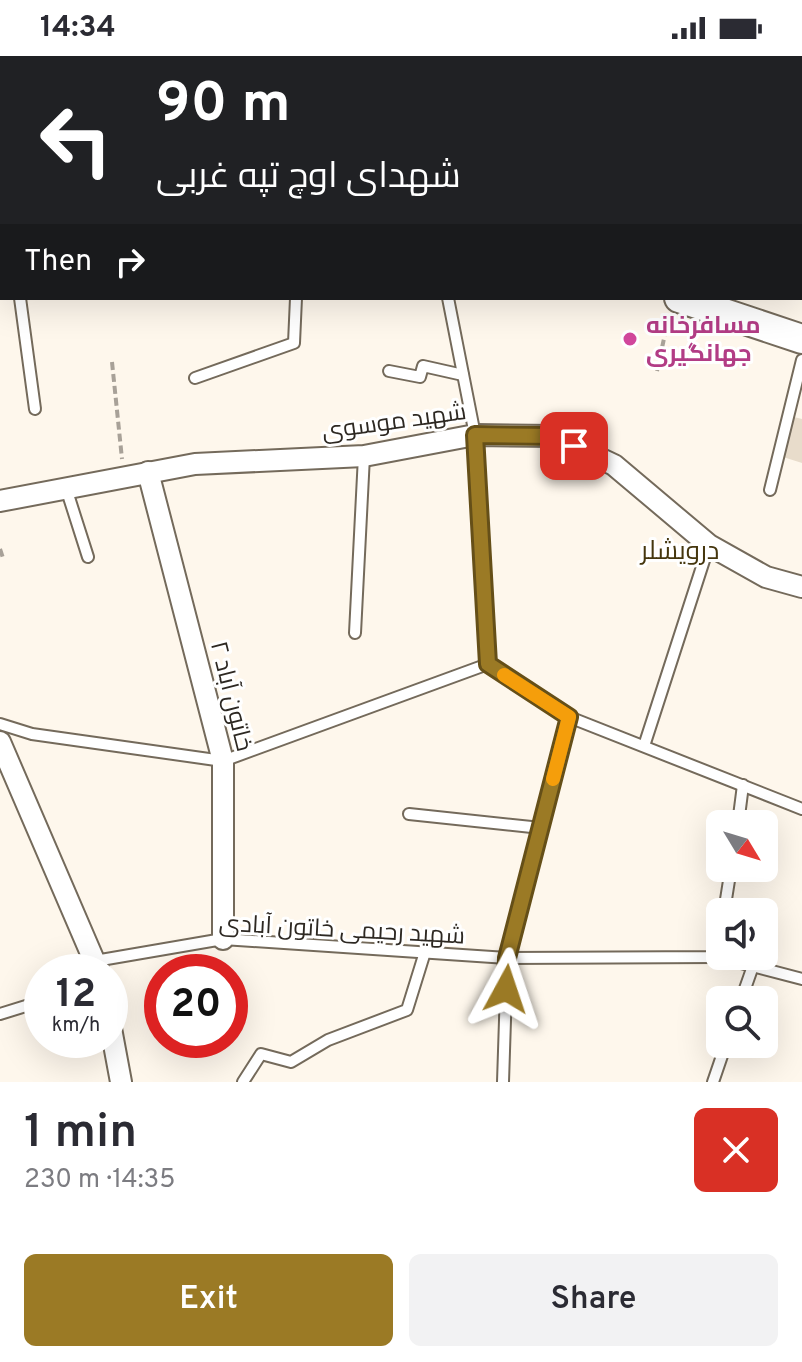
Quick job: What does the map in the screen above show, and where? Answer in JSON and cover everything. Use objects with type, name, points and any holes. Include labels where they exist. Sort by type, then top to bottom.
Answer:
[{"type":"main road","points":[[674,305],[802,339]]},
{"type":"street","name":"شهید موسوی","points":[[0,501],[195,464],[364,456],[475,435],[553,436],[614,465],[709,545],[766,577],[802,587]]},
{"type":"street","name":"خاتون آباد ۲","points":[[148,472],[223,761],[223,939]]},
{"type":"street","points":[[0,742],[91,954]]},
{"type":"street","points":[[117,1058],[121,1082]]},
{"type":"lane","points":[[20,300],[35,409]]},
{"type":"lane","points":[[195,378],[294,343],[296,300]]},
{"type":"lane","points":[[448,300],[475,435],[488,664]]},
{"type":"lane","points":[[770,490],[802,360]]},
{"type":"lane","points":[[389,371],[420,377],[423,366],[463,375]]},
{"type":"lane","points":[[355,633],[364,456]]},
{"type":"lane","points":[[66,488],[88,557]]},
{"type":"lane","points":[[644,746],[709,545]]},
{"type":"lane","points":[[488,664],[569,717],[802,809]]},
{"type":"lane","points":[[0,724],[32,734],[223,761],[488,664]]},
{"type":"lane","points":[[503,1082],[507,958],[569,717]]},
{"type":"lane","points":[[740,810],[743,785]]},
{"type":"lane","points":[[409,814],[541,828]]},
{"type":"lane","name":"شهید رحیمی خاتون آبادی","points":[[128,960],[223,939],[507,958],[706,957]]},
{"type":"lane","points":[[243,1082],[261,1054],[291,1062],[328,1040],[407,1010],[425,952]]},
{"type":"lane","name":"شهید رحیمی خاتون آبادی","points":[[768,970],[802,979]]},
{"type":"lane","points":[[0,1014],[24,1007]]},
{"type":"lane","points":[[713,1082],[721,1058]]},
{"type":"path","points":[[657,371],[674,305]]},
{"type":"path","points":[[112,362],[124,477]]},
{"type":"path","points":[[0,549],[3,558]]},
{"type":"building","points":[[790,416],[802,419],[802,463],[780,456]]},
{"type":"slow traffic","points":[[504,675],[569,717],[553,779]]},
{"type":"place","name":"مسافرخانه جهانگیری","points":[[630,339]]},
{"type":"district","name":"درویشلر","points":[[680,550]]},
{"type":"route","points":[[506,989],[507,958],[569,717],[488,664],[475,435],[553,436],[574,446]]}]
